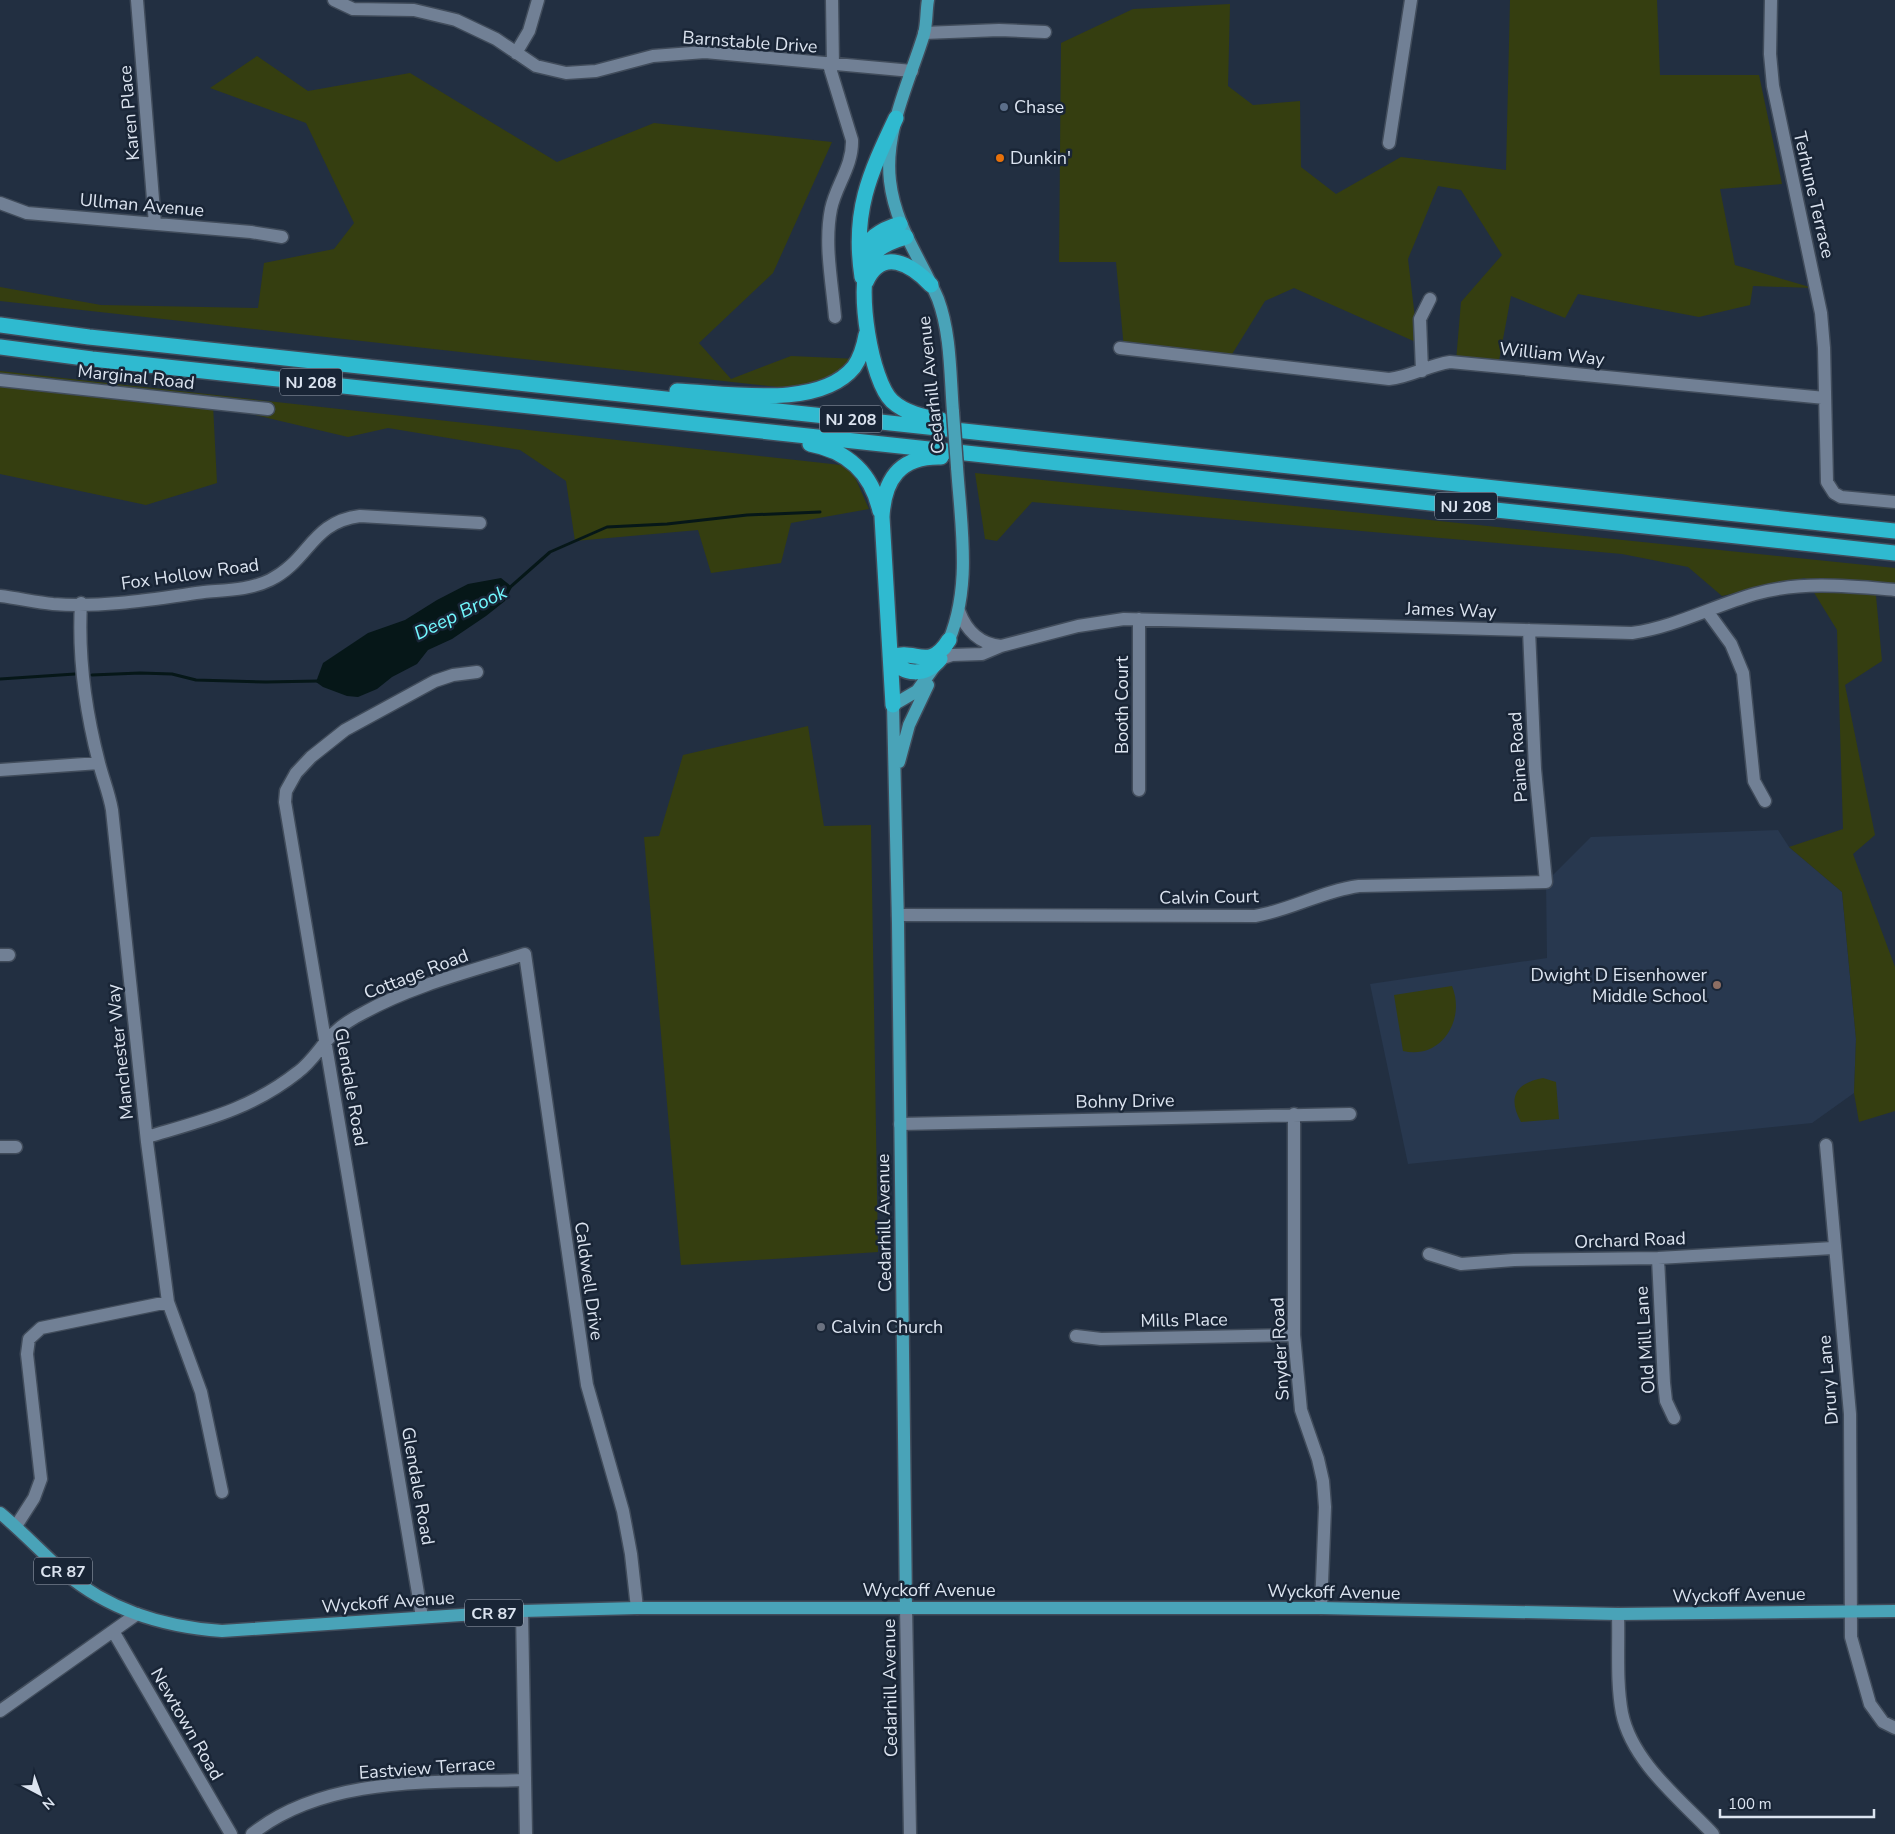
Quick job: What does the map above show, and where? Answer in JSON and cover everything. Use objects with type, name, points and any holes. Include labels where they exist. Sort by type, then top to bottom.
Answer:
[{"type":"highway","points":[[865,291],[860,264],[859,225],[864,195],[873,168],[896,118]]},
{"type":"highway","points":[[860,264],[862,254],[872,238],[885,230],[903,231]]},
{"type":"highway","points":[[903,231],[874,254],[866,272],[867,323],[880,384],[893,402],[912,413],[938,420],[1125,448]]},
{"type":"highway","points":[[865,291],[869,276],[875,269],[890,262],[908,265],[931,285]]},
{"type":"highway","points":[[578,390],[763,395],[814,391],[837,382],[854,366],[861,356],[867,323]]},
{"type":"highway","name":"NJ 208","points":[[0,325],[89,337],[1895,531]]},
{"type":"highway","name":"NJ 208","points":[[0,347],[102,360],[1895,552]]},
{"type":"highway","points":[[696,424],[815,445],[841,454],[861,469],[869,480],[882,517]]},
{"type":"highway","points":[[893,705],[882,517],[885,493],[889,482],[895,473],[912,461],[936,457],[1038,460]]},
{"type":"highway","points":[[891,657],[899,654],[918,658],[934,656],[940,653],[949,640]]},
{"type":"highway","points":[[891,657],[899,668],[917,673],[930,668],[940,659]]},
{"type":"main road","name":"Cedarhill Avenue","points":[[895,792],[906,733],[949,640],[958,611],[963,560],[946,331],[942,311],[931,285],[903,231],[890,178],[890,149],[896,118],[924,33],[928,0]]},
{"type":"main road","name":"Cedarhill Avenue","points":[[906,1607],[898,915],[893,705],[917,691],[940,659]]},
{"type":"main road","name":"Wyckoff Avenue","points":[[0,1513],[65,1573],[110,1603],[164,1623],[222,1630],[522,1611],[637,1608],[1321,1608],[1618,1614],[1895,1611]]},
{"type":"street","name":"Karen Place","points":[[137,0],[155,224]]},
{"type":"street","name":"Barnstable Drive","points":[[334,0],[353,9],[393,8],[435,14],[475,28],[536,66],[566,72],[596,70],[653,56],[705,52],[831,66],[912,71]]},
{"type":"street","points":[[516,53],[529,31],[538,0]]},
{"type":"street","points":[[832,0],[831,66],[852,140],[850,163],[837,189],[828,223],[835,317]]},
{"type":"street","points":[[1389,143],[1411,0]]},
{"type":"street","name":"Terhune Terrace","points":[[1771,0],[1770,54],[1773,86],[1778,118],[1815,278],[1823,340],[1825,398]]},
{"type":"street","points":[[924,33],[999,30],[1045,32]]},
{"type":"street","name":"Ullman Avenue","points":[[0,203],[27,213],[251,232],[282,237]]},
{"type":"street","points":[[1422,371],[1420,319],[1430,299]]},
{"type":"street","name":"William Way","points":[[1120,348],[1389,379],[1402,378],[1439,363],[1450,362],[1825,398]]},
{"type":"street","name":"Marginal Road","points":[[0,380],[268,409]]},
{"type":"street","points":[[1825,398],[1827,474],[1831,489],[1842,497],[1895,502]]},
{"type":"street","name":"Fox Hollow Road","points":[[0,596],[54,604],[112,603],[254,586],[282,574],[304,553],[324,529],[346,518],[360,516],[480,523]]},
{"type":"street","name":"James Way","points":[[940,659],[952,654],[982,654],[1001,646],[1093,623],[1139,619],[1632,633],[1667,626],[1756,594],[1795,586],[1840,585],[1895,590]]},
{"type":"street","name":"Manchester Way","points":[[81,603],[80,652],[99,763],[108,788],[112,810],[147,1137],[168,1302],[201,1392],[222,1492]]},
{"type":"street","points":[[958,611],[969,630],[978,638],[992,645],[1001,646]]},
{"type":"street","points":[[1707,611],[1731,644],[1740,666],[1745,689],[1754,781],[1765,801]]},
{"type":"street","name":"Booth Court","points":[[1139,619],[1139,790]]},
{"type":"street","name":"Paine Road","points":[[1529,630],[1534,769],[1546,882]]},
{"type":"street","name":"Glendale Road","points":[[422,1617],[285,802],[290,781],[311,757],[359,721],[435,681],[453,675],[476,672]]},
{"type":"street","points":[[0,770],[99,763]]},
{"type":"street","name":"Calvin Court","points":[[898,915],[1255,916],[1289,908],[1318,894],[1358,886],[1546,882]]},
{"type":"street","name":"Cottage Road","points":[[147,1137],[223,1115],[258,1100],[299,1072],[315,1058],[334,1033],[364,1012],[404,993],[525,954]]},
{"type":"street","name":"Caldwell Drive","points":[[525,954],[587,1385],[623,1511],[631,1554],[637,1608]]},
{"type":"street","name":"Snyder Road","points":[[1294,1114],[1294,1336],[1301,1410],[1318,1459],[1323,1481],[1325,1507],[1321,1608]]},
{"type":"street","name":"Bohny Drive","points":[[900,1124],[1350,1114]]},
{"type":"street","name":"Drury Lane","points":[[1826,1145],[1833,1248],[1850,1414],[1849,1612],[1851,1637],[1870,1704],[1883,1722],[1895,1728]]},
{"type":"street","points":[[0,1147],[16,1147]]},
{"type":"street","name":"Orchard Road","points":[[1429,1254],[1461,1264],[1514,1260],[1658,1258],[1833,1248]]},
{"type":"street","name":"Old Mill Lane","points":[[1658,1258],[1664,1383],[1666,1401],[1674,1418]]},
{"type":"street","points":[[16,1526],[34,1498],[40,1479],[26,1354],[29,1339],[41,1328],[168,1302]]},
{"type":"street","name":"Mills Place","points":[[1076,1336],[1101,1339],[1294,1336]]},
{"type":"street","name":"Cedarhill Avenue","points":[[906,1607],[910,1834]]},
{"type":"street","points":[[522,1611],[526,1834]]},
{"type":"street","points":[[0,1711],[137,1614]]},
{"type":"street","points":[[1618,1614],[1620,1698],[1628,1732],[1646,1762],[1713,1834]]},
{"type":"street","name":"Newtown Road","points":[[113,1631],[230,1834]]},
{"type":"street","name":"Eastview Terrace","points":[[252,1834],[286,1812],[306,1803],[364,1788],[525,1780]]},
{"type":"shaded area","points":[[1778,830],[1789,847],[1842,892],[1856,1039],[1854,1093],[1812,1123],[1408,1164],[1370,984],[1547,958],[1546,882],[1591,837]]},
{"type":"green space","points":[[1510,0],[1657,0],[1660,75],[1759,75],[1782,184],[1720,189],[1735,265],[1813,288],[1753,286],[1750,305],[1699,317],[1578,294],[1565,318],[1511,296],[1498,366],[1456,361],[1461,302],[1502,255],[1461,190],[1438,186],[1408,259],[1418,343],[1294,288],[1265,301],[1229,359],[1124,349],[1116,262],[1059,262],[1061,43],[1133,9],[1230,4],[1228,86],[1253,105],[1300,101],[1301,167],[1336,194],[1401,157],[1506,170]]},
{"type":"green space","points":[[257,56],[308,91],[410,73],[557,162],[654,123],[832,142],[773,273],[699,343],[731,379],[791,356],[858,359],[822,392],[0,301],[0,287],[101,305],[258,308],[264,263],[334,249],[354,223],[306,123],[210,88]]},
{"type":"green space","points":[[0,371],[850,466],[869,509],[791,523],[781,563],[711,573],[698,530],[575,541],[566,481],[520,450],[388,428],[348,437],[213,405],[217,483],[146,505],[0,474]]},
{"type":"green space","points":[[975,473],[1895,568],[1895,587],[1875,585],[1882,661],[1845,685],[1875,835],[1853,854],[1895,967],[1895,1111],[1859,1122],[1854,1093],[1856,1039],[1842,892],[1789,847],[1843,829],[1837,630],[1805,578],[1722,596],[1688,567],[1622,554],[1032,502],[997,541],[985,539]]},
{"type":"green space","points":[[808,726],[824,826],[871,825],[878,1252],[681,1265],[644,837],[659,836],[683,755]]},
{"type":"green space","points":[[1452,986],[1456,1012],[1453,1024],[1447,1035],[1429,1049],[1417,1052],[1403,1051],[1394,995]]},
{"type":"green space","points":[[1543,1078],[1556,1082],[1559,1119],[1521,1122],[1515,1105],[1517,1092],[1526,1083]]},
{"type":"water","points":[[501,578],[512,587],[505,601],[452,639],[428,650],[417,664],[392,677],[377,689],[358,697],[347,696],[323,687],[316,682],[323,663],[368,633],[405,620],[468,584]]},
{"type":"waterway","name":"Deep Brook","points":[[508,589],[550,552],[607,527],[667,524],[747,515],[820,512]]},
{"type":"waterway","name":"Deep Brook","points":[[92,675],[140,673],[172,674],[196,680],[318,681]]},
{"type":"waterway","name":"Deep Brook","points":[[0,679],[75,674]]},
{"type":"place","name":"Chase","points":[[1004,107]]},
{"type":"place","name":"Dunkin'","points":[[1000,158]]},
{"type":"place","name":"Dwight D Eisenhower Middle School","points":[[1717,985]]},
{"type":"place","name":"Calvin Church","points":[[821,1327]]}]
